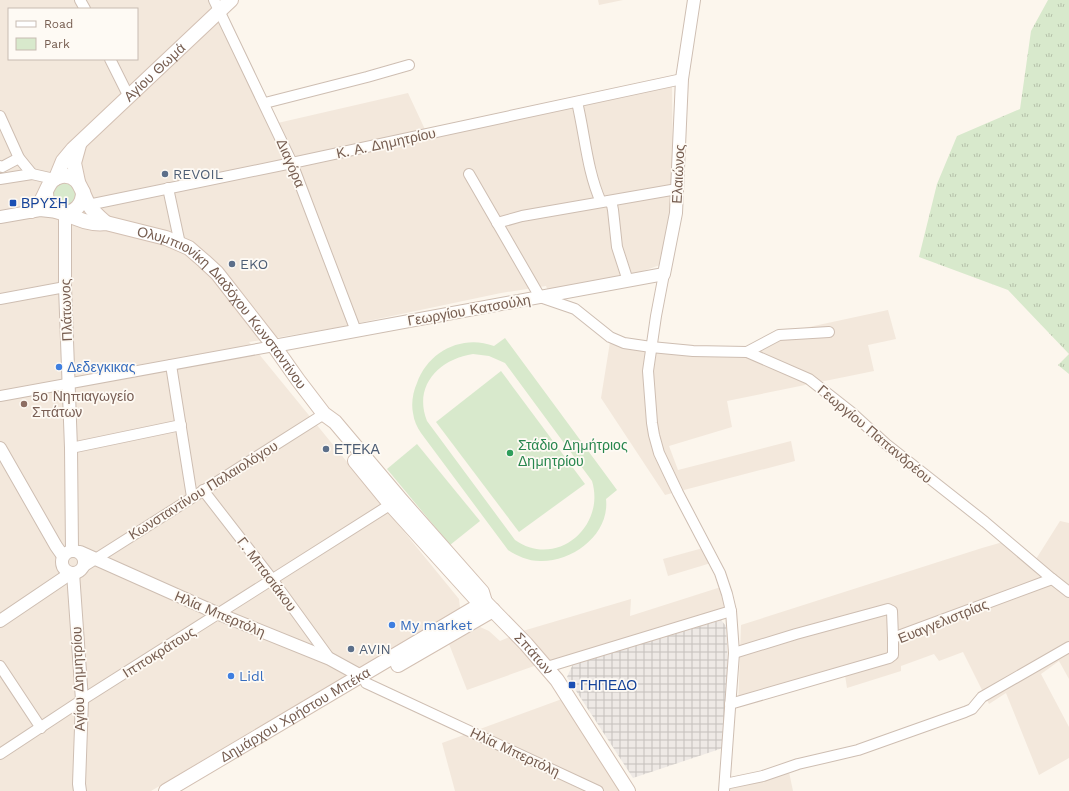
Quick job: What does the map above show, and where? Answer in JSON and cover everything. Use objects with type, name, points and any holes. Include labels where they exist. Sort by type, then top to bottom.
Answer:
[{"type":"main road","name":"Αγίου Θωμά","points":[[31,211],[40,204],[46,182],[67,155],[129,97],[217,5],[230,0]]},
{"type":"main road","points":[[79,144],[74,163],[83,193],[81,203],[68,214],[49,204],[46,182],[62,176],[69,176],[83,193],[102,220]]},
{"type":"main road","name":"Ολυμπιονίκη Διαδόχου Κωνσταντίνου","points":[[68,214],[97,224],[102,220],[166,238],[192,251],[217,273],[274,346],[324,414],[328,428],[395,502],[475,598],[489,606]]},
{"type":"main road","name":"Σπάτων","points":[[489,606],[558,680],[628,791]]},
{"type":"main road","name":"Δημάρχου Χρήστου Μπέκα","points":[[182,791],[489,606]]},
{"type":"main road","name":"Δημάρχου Χρήστου Μπέκα","points":[[166,791],[364,680]]},
{"type":"street","name":"Ελαιώνος","points":[[694,0],[682,79],[676,213],[651,347],[648,372],[654,435],[658,447],[678,492],[720,573],[731,611],[734,653],[724,787]]},
{"type":"street","name":"Διαγόρα","points":[[217,5],[292,163],[356,331]]},
{"type":"street","points":[[110,60],[129,97]]},
{"type":"street","points":[[264,103],[410,65]]},
{"type":"street","name":"Κ. Α. Δημητρίου","points":[[83,193],[168,188],[292,163],[682,79]]},
{"type":"street","points":[[577,102],[596,191],[605,201],[612,205],[614,210],[617,247],[628,281]]},
{"type":"street","points":[[0,116],[19,158],[46,182]]},
{"type":"street","points":[[19,158],[1,167],[1,179],[46,182]]},
{"type":"street","points":[[469,174],[540,297]]},
{"type":"street","points":[[168,188],[180,244]]},
{"type":"street","points":[[497,222],[605,201],[677,190]]},
{"type":"street","points":[[0,217],[43,210],[68,214]]},
{"type":"street","name":"Πλάτωνος","points":[[68,214],[65,287],[71,448],[72,553]]},
{"type":"street","name":"Γεωργίου Κατσούλη","points":[[274,346],[664,274]]},
{"type":"street","points":[[0,299],[65,287]]},
{"type":"street","name":"Γεωργίου Παπανδρέου","points":[[540,297],[575,309],[610,337],[624,343],[700,351],[747,352],[809,379],[851,412],[886,444],[985,522],[1069,592]]},
{"type":"street","points":[[747,352],[779,335],[828,332]]},
{"type":"street","points":[[0,396],[274,346]]},
{"type":"street","points":[[171,365],[192,497]]},
{"type":"street","name":"Κωνσταντίνου Παλαιολόγου","points":[[0,621],[76,571],[96,560],[192,497],[324,414]]},
{"type":"street","points":[[71,448],[181,425]]},
{"type":"street","points":[[0,448],[56,546],[72,553],[84,561],[76,571],[66,571],[62,566],[61,559],[72,553]]},
{"type":"street","name":"Γ. Μπασιάκου","points":[[203,490],[272,579],[330,659]]},
{"type":"street","name":"Ιπποκράτους","points":[[0,754],[82,700],[395,502]]},
{"type":"street","name":"Ηλία Μπερτόλη","points":[[72,553],[96,560],[219,614],[330,659],[364,680],[598,791]]},
{"type":"street","name":"Αγίου Δημητρίου","points":[[76,571],[82,700],[79,789]]},
{"type":"street","name":"Ευαγγελιστρίας","points":[[730,704],[889,658],[893,655],[893,638],[1052,579]]},
{"type":"street","points":[[734,653],[796,634],[888,609],[892,611],[893,638]]},
{"type":"street","points":[[547,667],[731,611]]},
{"type":"street","points":[[724,787],[798,764],[858,750],[965,712],[972,709],[982,697],[1069,647]]},
{"type":"street","points":[[0,666],[41,728]]},
{"type":"shaded area","points":[[0,0],[219,0],[211,7],[269,125],[408,93],[429,138],[672,85],[673,167],[671,218],[660,265],[632,275],[548,291],[546,286],[501,293],[335,328],[249,342],[459,599],[460,608],[151,791],[0,791]]},
{"type":"shaded area","points":[[598,0],[623,0],[599,5]]},
{"type":"shaded area","points":[[888,310],[896,339],[868,345],[874,371],[727,401],[732,427],[669,446],[678,470],[791,441],[795,461],[665,495],[601,398],[610,342],[741,357],[772,335]]},
{"type":"shaded area","points":[[1060,521],[1069,523],[1069,679],[1059,661],[1041,674],[1069,727],[1069,758],[1039,775],[1006,693],[989,704],[963,652],[939,661],[934,654],[901,666],[901,671],[847,688],[845,675],[738,707],[741,625],[1003,542],[1031,567]]},
{"type":"shaded area","points":[[703,548],[711,563],[668,576],[663,559]]},
{"type":"shaded area","points":[[721,587],[727,608],[551,660],[467,690],[449,644],[480,627],[489,631],[500,641],[526,630],[631,599],[630,616]]},
{"type":"shaded area","points":[[721,620],[726,626],[728,663],[723,748],[633,778],[567,677],[573,664]]},
{"type":"shaded area","points":[[562,699],[621,791],[455,791],[442,743]]},
{"type":"shaded area","points":[[789,772],[793,791],[719,791]]},
{"type":"green space","points":[[1048,0],[1069,0],[1069,354],[1008,290],[919,257],[937,184],[957,136],[1020,109],[1031,31]]},
{"type":"green space","points":[[67,181],[76,190],[74,202],[67,207],[55,204],[52,188],[55,184]]},
{"type":"green space","points":[[505,338],[617,490],[606,499],[606,512],[602,524],[596,534],[587,544],[565,557],[536,561],[523,558],[508,550],[421,433],[413,416],[413,394],[416,386],[422,372],[429,362],[438,354],[448,348],[470,342],[494,346]],"holes":[[[473,354],[489,356],[505,363],[592,481],[594,498],[592,514],[585,528],[574,539],[561,546],[546,549],[531,548],[515,540],[427,421],[424,408],[424,396],[426,386],[432,376],[440,368],[461,357]]]},
{"type":"green space","points":[[1069,354],[1069,374],[1058,365]]},
{"type":"green space","name":"Στάδιο Δημήτριος Δημητρίου","points":[[501,371],[585,484],[519,532],[436,422]]},
{"type":"green space","points":[[417,444],[480,521],[450,545],[387,469]]},
{"type":"place","name":"REVOIL","points":[[165,174]]},
{"type":"place","name":"ΒΡΥΣΗ","points":[[13,203]]},
{"type":"place","name":"EKO","points":[[232,264]]},
{"type":"place","name":"Δεδεγκικας","points":[[59,367]]},
{"type":"place","name":"5ο Νηπιαγωγείο Σπάτων","points":[[24,404]]},
{"type":"place","name":"ΕΤΕΚΑ","points":[[326,449]]},
{"type":"place","name":"Στάδιο Δημήτριος Δημητρίου","points":[[510,453]]},
{"type":"place","name":"My market","points":[[392,625]]},
{"type":"place","name":"AVIN","points":[[351,649]]},
{"type":"place","name":"Lidl","points":[[231,676]]},
{"type":"place","name":"ΓΗΠΕΔΟ","points":[[572,685]]}]
